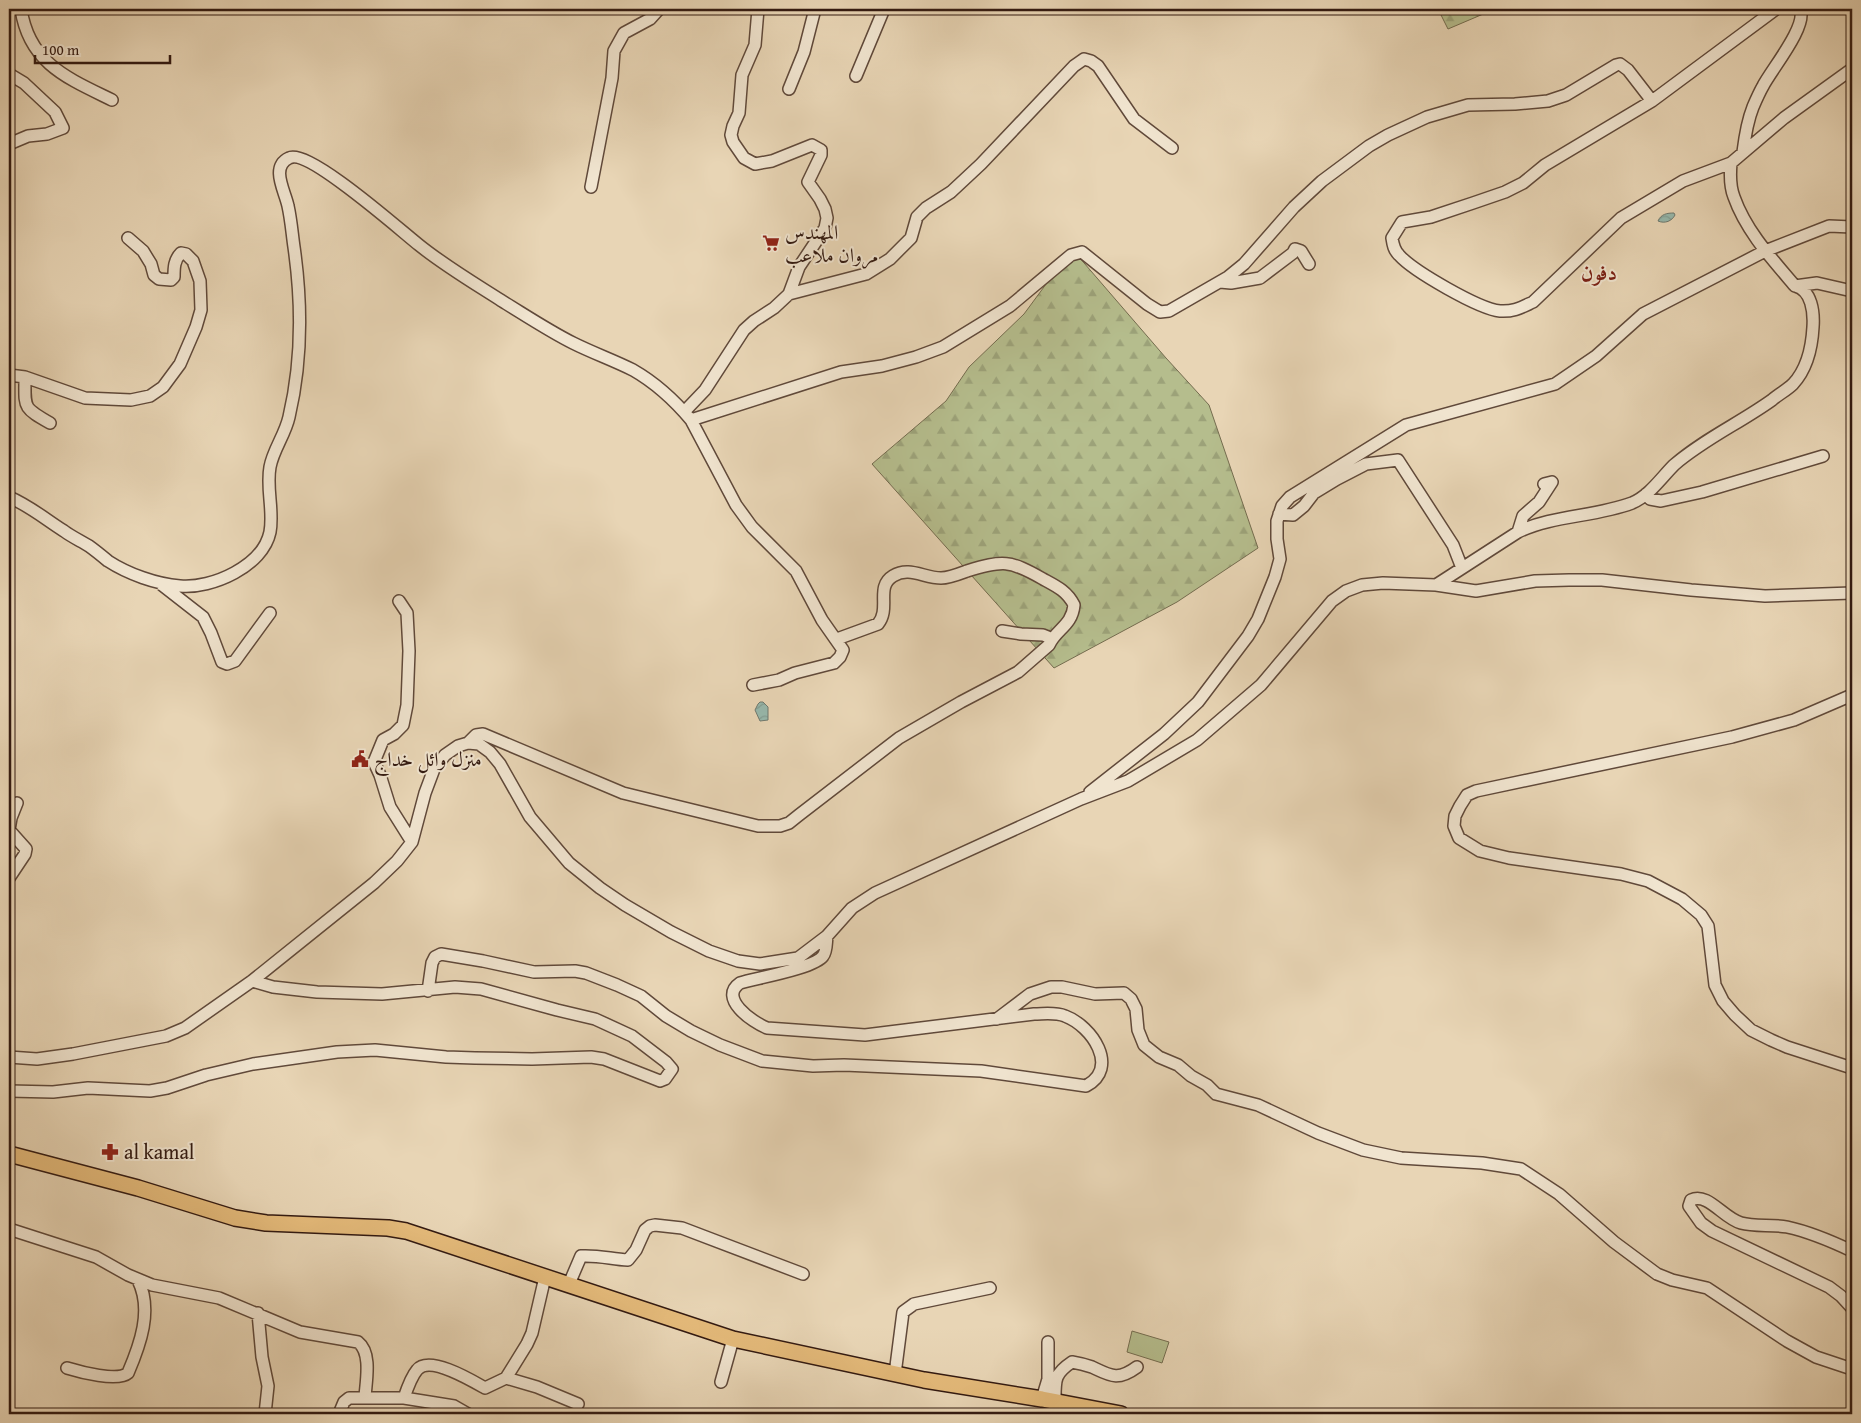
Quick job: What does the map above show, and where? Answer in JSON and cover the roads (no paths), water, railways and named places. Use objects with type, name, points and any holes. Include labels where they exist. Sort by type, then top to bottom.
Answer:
[{"type":"main road","points":[[9,1154],[138,1188],[235,1218],[266,1223],[388,1228],[406,1231],[733,1339],[924,1380],[1048,1400],[1080,1410],[1121,1414]]},
{"type":"street","points":[[21,9],[28,36],[34,48],[45,60],[74,81],[112,100]]},
{"type":"street","points":[[591,187],[612,78],[614,51],[624,33],[650,19],[659,9]]},
{"type":"street","points":[[758,9],[755,45],[742,75],[739,113],[731,135],[733,142],[744,158],[755,164],[772,160],[812,145],[821,150],[821,155],[808,182],[825,210],[825,228],[798,267],[789,294]]},
{"type":"street","points":[[788,89],[804,52],[815,9]]},
{"type":"street","points":[[856,76],[884,9]]},
{"type":"street","points":[[1776,9],[1652,101],[1545,165],[1523,183],[1505,192],[1430,217],[1402,222],[1392,238],[1394,249],[1407,262],[1480,306],[1499,311],[1516,310],[1533,302],[1621,218],[1683,181],[1731,163],[1784,118],[1852,69]]},
{"type":"street","points":[[1743,152],[1745,129],[1752,108],[1802,18],[1800,9]]},
{"type":"street","points":[[688,416],[744,330],[754,320],[774,308],[789,294],[866,274],[890,259],[911,238],[913,225],[921,212],[951,192],[996,150],[1074,66],[1084,60],[1091,61],[1098,66],[1134,119],[1172,148]]},
{"type":"street","points":[[688,416],[817,381],[841,372],[882,366],[944,347],[1010,306],[1071,255],[1082,252],[1160,312],[1169,311],[1220,282],[1244,264],[1294,207],[1322,181],[1369,146],[1427,117],[1468,105],[1548,101],[1566,95],[1620,64],[1628,70],[1652,101]]},
{"type":"street","points":[[9,74],[24,83],[55,112],[63,128],[48,134],[28,136],[9,144]]},
{"type":"street","points":[[9,497],[34,509],[109,561],[137,575],[159,582],[180,586],[198,586],[214,583],[247,565],[259,552],[268,539],[271,528],[270,466],[289,421],[298,363],[299,293],[288,206],[280,177],[281,165],[293,156],[303,158],[336,179],[442,263],[574,344],[635,372],[665,394],[688,416],[736,505],[752,527],[796,571],[818,614],[843,650],[840,657],[834,662],[794,673],[779,680],[753,685]]},
{"type":"street","points":[[1436,584],[1532,525],[1612,509],[1634,502],[1646,494],[1697,446],[1751,415],[1793,384],[1809,354],[1812,342],[1813,321],[1811,303],[1801,287],[1795,286],[1765,251],[1748,225],[1733,196],[1730,174],[1731,163]]},
{"type":"street","points":[[1081,800],[1124,763],[1164,734],[1198,702],[1248,636],[1261,611],[1280,559],[1277,539],[1279,514],[1282,506],[1290,497],[1406,425],[1555,384],[1596,356],[1643,314],[1765,251],[1829,226],[1852,227]]},
{"type":"street","points":[[9,368],[9,375],[25,377],[85,398],[131,400],[150,396],[163,387],[180,364],[196,327],[201,310],[200,281],[193,261],[186,254],[181,253],[174,265],[174,277],[171,280],[159,279],[154,275],[151,264],[143,251],[128,238]]},
{"type":"street","points":[[1220,282],[1231,283],[1260,278],[1293,253],[1295,249],[1301,251],[1309,264]]},
{"type":"street","points":[[1795,286],[1817,283],[1852,291]]},
{"type":"street","points":[[25,377],[25,406],[31,412],[50,422]]},
{"type":"street","points":[[1646,494],[1650,499],[1661,501],[1702,492],[1823,456]]},
{"type":"street","points":[[1279,514],[1293,515],[1304,506],[1314,493],[1366,464],[1398,460],[1453,545],[1462,568]]},
{"type":"street","points":[[1518,532],[1523,516],[1539,502],[1552,482],[1544,484]]},
{"type":"street","points":[[468,743],[476,735],[483,734],[623,793],[743,823],[770,827],[780,826],[794,819],[899,738],[1018,672],[1049,645],[1051,640],[1069,622],[1074,605],[1062,588],[1024,568],[1003,563],[942,578],[902,571],[888,579],[884,586],[885,609],[882,619],[878,624],[837,639]]},
{"type":"street","points":[[9,1057],[37,1059],[73,1054],[166,1036],[186,1028],[252,981],[374,883],[397,861],[412,842],[425,793],[434,769],[445,755],[458,746],[468,743],[479,744],[490,752],[500,764],[530,817],[569,863],[600,888],[671,932],[709,951],[730,958],[760,964],[798,958],[827,936],[852,908],[875,893],[1081,800],[1128,781],[1197,740],[1262,685],[1332,601],[1346,591],[1362,585],[1384,583],[1436,584],[1476,591],[1535,581],[1602,580],[1765,596],[1852,593]]},
{"type":"street","points":[[159,582],[203,617],[211,632],[222,662],[227,664],[235,661],[270,613]]},
{"type":"street","points":[[400,602],[407,613],[409,651],[407,705],[403,724],[394,734],[383,740],[374,762],[390,806],[412,842]]},
{"type":"street","points":[[1002,631],[1043,635],[1051,640]]},
{"type":"street","points":[[1852,695],[1794,720],[1740,734],[1476,791],[1467,795],[1460,806],[1455,816],[1454,826],[1459,838],[1480,851],[1509,858],[1621,874],[1648,882],[1682,899],[1701,915],[1708,926],[1715,985],[1723,1001],[1735,1015],[1752,1030],[1771,1040],[1852,1068]]},
{"type":"street","points":[[9,878],[25,854],[26,849],[9,830],[17,803]]},
{"type":"street","points":[[428,991],[432,963],[435,957],[441,954],[455,955],[534,972],[575,971],[586,973],[641,996],[666,1016],[720,1045],[762,1061],[814,1066],[962,1069],[1086,1086],[1097,1078],[1102,1065],[1096,1044],[1090,1034],[1080,1023],[1057,1014],[1034,1014],[865,1035],[767,1028],[755,1022],[735,1003],[732,993],[735,986],[740,983],[801,967],[820,959],[826,950],[827,936]]},
{"type":"street","points":[[9,1091],[53,1092],[88,1088],[113,1091],[150,1091],[254,1064],[337,1052],[375,1050],[455,1057],[532,1059],[591,1057],[611,1061],[660,1081],[665,1079],[672,1069],[670,1064],[632,1036],[595,1018],[557,1010],[481,989],[455,988],[382,994],[317,992],[273,987],[252,981]]},
{"type":"street","points":[[997,1019],[1030,994],[1052,987],[1062,987],[1095,994],[1124,993],[1132,999],[1136,1009],[1138,1030],[1144,1045],[1159,1057],[1178,1065],[1191,1076],[1207,1085],[1216,1094],[1258,1105],[1318,1133],[1363,1150],[1401,1158],[1482,1163],[1521,1169],[1559,1194],[1614,1242],[1657,1274],[1672,1280],[1707,1288],[1787,1341],[1816,1357],[1852,1369]]},
{"type":"street","points":[[1852,1251],[1817,1236],[1787,1227],[1741,1223],[1727,1217],[1704,1199],[1696,1198],[1690,1200],[1689,1206],[1701,1223],[1712,1231],[1829,1288],[1841,1296],[1852,1308]]},
{"type":"street","points":[[569,1284],[581,1256],[598,1255],[628,1260],[636,1250],[645,1230],[655,1225],[682,1228],[804,1274]]},
{"type":"street","points":[[9,1229],[96,1257],[138,1280],[152,1285],[219,1298],[300,1332],[358,1342],[364,1351],[367,1365],[365,1397]]},
{"type":"street","points":[[404,1398],[418,1369],[423,1365],[439,1365],[485,1388],[506,1378],[532,1333],[546,1277]]},
{"type":"street","points":[[67,1368],[87,1375],[119,1377],[128,1373],[141,1338],[144,1317],[145,1296],[138,1280]]},
{"type":"street","points":[[895,1374],[903,1312],[914,1304],[990,1288]]},
{"type":"street","points":[[258,1313],[262,1357],[268,1386],[265,1414]]},
{"type":"street","points":[[720,1382],[733,1339]]},
{"type":"street","points":[[1048,1342],[1048,1400]]},
{"type":"street","points":[[1048,1400],[1060,1370],[1072,1362],[1091,1367],[1109,1376],[1126,1375],[1137,1368]]},
{"type":"street","points":[[506,1378],[537,1387],[578,1404]]},
{"type":"street","points":[[339,1414],[346,1400],[365,1397],[404,1398],[454,1406],[468,1414]]},
{"type":"water","points":[[1674,213],[1674,217],[1666,222],[1658,221],[1664,214]]},
{"type":"water","points":[[760,702],[763,702],[768,707],[768,720],[760,721],[755,710]]},
{"type":"place","name":"المهندس مروان ملاعب","points":[[771,243]]},
{"type":"place","name":"منزل وائل خداج","points":[[360,759]]},
{"type":"place","name":"al kamal","points":[[110,1152]]},
{"type":"district","name":"دفون","points":[[1599,272]]}]
